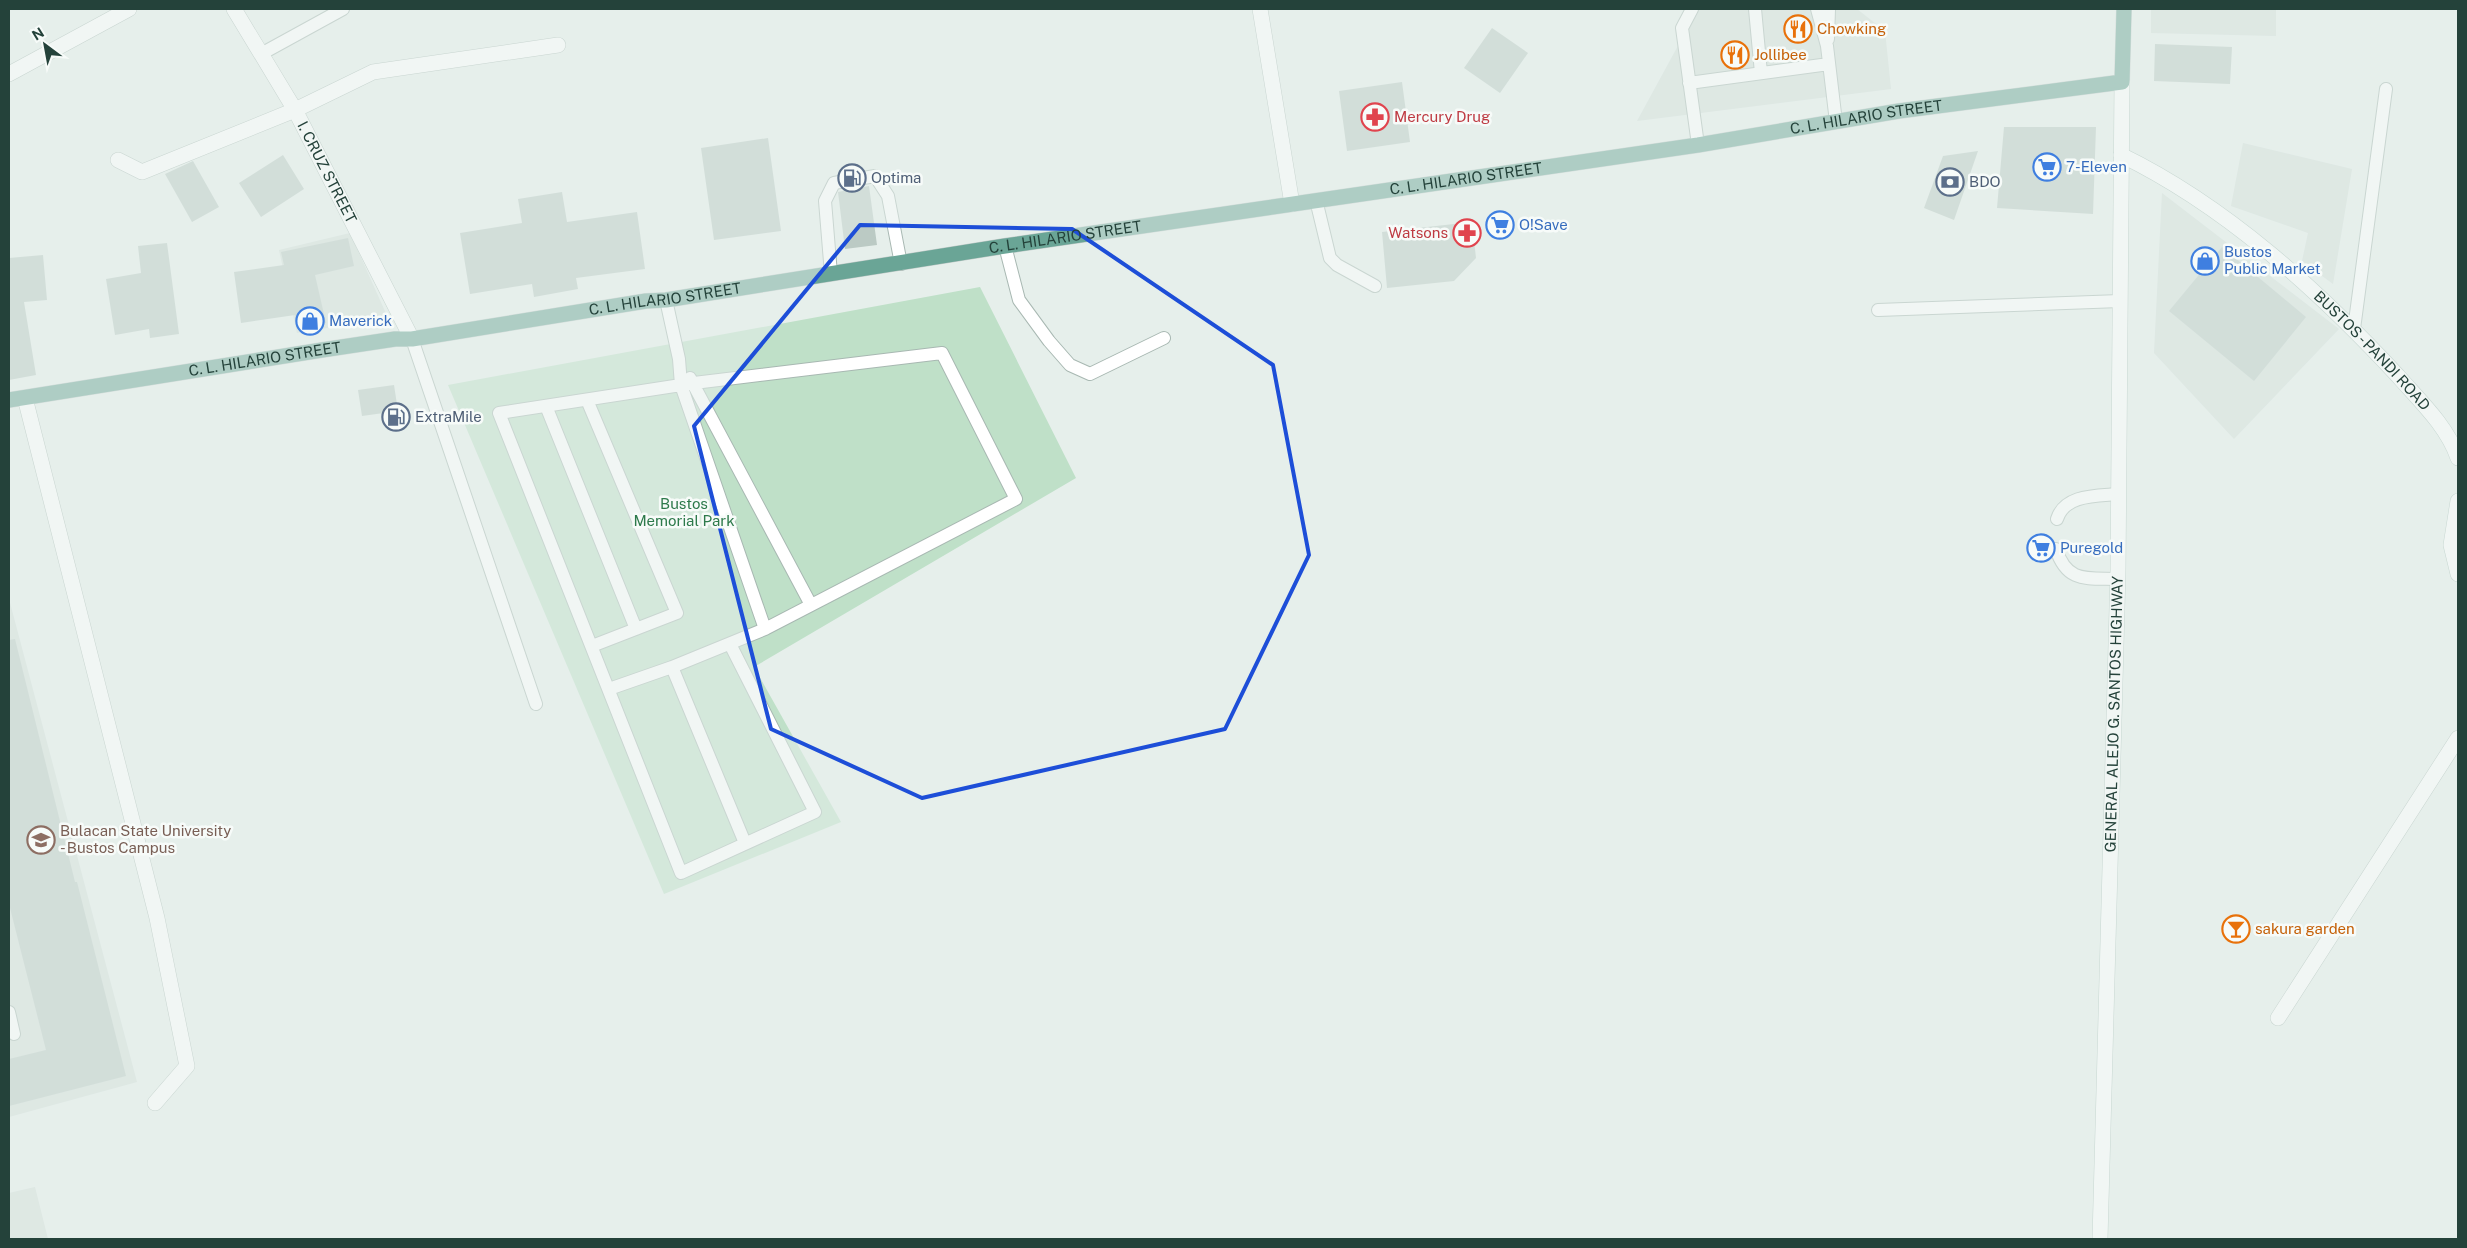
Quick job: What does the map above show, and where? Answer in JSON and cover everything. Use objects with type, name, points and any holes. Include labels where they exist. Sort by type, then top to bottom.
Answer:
[{"type":"main road","name":"GENERAL ALEJO G. SANTOS HIGHWAY","points":[[2122,82],[2124,9]]},
{"type":"main road","name":"C. L. HILARIO STREET","points":[[9,400],[322,350],[412,338],[646,301],[666,300],[1006,246],[1836,122],[2122,82]]},
{"type":"street","points":[[9,74],[129,9]]},
{"type":"street","name":"I. CRUZ STREET","points":[[234,9],[295,110],[412,338]]},
{"type":"street","points":[[1260,9],[1292,204]]},
{"type":"street","points":[[118,160],[142,172],[295,110],[373,72],[558,45]]},
{"type":"street","name":"GENERAL ALEJO G. SANTOS HIGHWAY","points":[[2100,1239],[2117,579],[2122,82]]},
{"type":"street","name":"BUSTOS - PANDI ROAD","points":[[2121,155],[2188,192],[2258,245],[2354,329],[2429,411],[2454,444],[2458,458]]},
{"type":"street","points":[[25,398],[156,918],[187,1066],[155,1103]]},
{"type":"street","points":[[2458,501],[2451,545],[2458,574]]},
{"type":"street","points":[[2278,1018],[2458,738]]},
{"type":"lane","points":[[261,54],[344,9]]},
{"type":"lane","points":[[1692,9],[1682,28],[1698,144]]},
{"type":"lane","points":[[1754,9],[1761,73]]},
{"type":"lane","points":[[1817,9],[1827,46],[1836,122]]},
{"type":"lane","points":[[1827,46],[1829,9]]},
{"type":"lane","points":[[1689,83],[1829,64]]},
{"type":"lane","points":[[2354,329],[2386,89]]},
{"type":"lane","points":[[831,274],[825,202],[834,182],[875,176],[888,196],[900,264]]},
{"type":"lane","points":[[1316,200],[1330,258],[1337,265],[1375,286]]},
{"type":"lane","points":[[1006,246],[1019,300],[1048,341],[1070,365],[1090,374],[1164,338]]},
{"type":"lane","points":[[666,300],[678,359],[688,384],[765,629]]},
{"type":"lane","points":[[1878,310],[2120,301]]},
{"type":"lane","points":[[412,338],[536,704]]},
{"type":"lane","points":[[609,688],[672,667],[765,629],[1016,499],[942,353],[688,384],[499,413],[681,873],[815,812],[730,644]]},
{"type":"lane","points":[[688,384],[812,605]]},
{"type":"lane","points":[[587,400],[677,613],[592,646]]},
{"type":"lane","points":[[546,406],[636,629]]},
{"type":"lane","points":[[2057,519],[2061,510],[2084,496],[2118,494]]},
{"type":"lane","points":[[2056,549],[2060,561],[2070,573],[2080,577],[2117,579]]},
{"type":"lane","points":[[672,667],[745,844]]},
{"type":"lane","points":[[9,1012],[14,1034]]},
{"type":"highlighted area","points":[[860,225],[1072,229],[1273,365],[1309,555],[1225,729],[922,798],[771,729],[694,426]]},
{"type":"shaded area","points":[[1698,9],[1857,9],[1885,31],[1891,89],[1637,121]]},
{"type":"shaded area","points":[[2151,9],[2276,9],[2276,36],[2151,33]]},
{"type":"shaded area","name":"Bustos Public Market","points":[[2243,143],[2352,169],[2333,284],[2302,261],[2308,233],[2231,206]]},
{"type":"shaded area","name":"Bustos Public Market","points":[[2162,193],[2339,329],[2234,439],[2154,353]]},
{"type":"shaded area","points":[[350,233],[388,318],[297,333],[279,250]]},
{"type":"shaded area","name":"Bulacan State University - Bustos Campus","points":[[9,599],[137,1082],[9,1117]]},
{"type":"shaded area","points":[[35,1187],[48,1239],[9,1239],[9,1193]]},
{"type":"green space","name":"Bustos Memorial Park","points":[[980,287],[1076,478],[754,667],[841,822],[664,894],[448,385]]},
{"type":"building","points":[[1492,28],[1528,53],[1500,93],[1464,68]]},
{"type":"building","points":[[2155,44],[2232,47],[2230,84],[2154,81]]},
{"type":"building","name":"Mercury Drug","points":[[1402,82],[1410,142],[1347,151],[1339,91]]},
{"type":"building","name":"7-Eleven","points":[[2004,127],[2096,127],[2093,214],[1997,208]]},
{"type":"building","points":[[768,138],[781,231],[714,240],[701,148]]},
{"type":"building","name":"BDO","points":[[1978,151],[1954,220],[1924,208],[1943,156]]},
{"type":"building","points":[[283,155],[304,189],[261,217],[239,183]]},
{"type":"building","points":[[193,161],[219,207],[192,222],[165,174]]},
{"type":"building","points":[[869,186],[877,245],[845,249],[838,192]]},
{"type":"building","points":[[562,192],[567,222],[637,212],[645,269],[576,278],[578,289],[534,297],[532,284],[470,294],[460,233],[522,223],[518,199]]},
{"type":"building","points":[[1472,222],[1476,258],[1454,281],[1387,288],[1382,232]]},
{"type":"building","points":[[348,238],[354,266],[315,275],[326,323],[298,329],[295,315],[241,323],[234,272],[284,265],[281,252]]},
{"type":"building","points":[[167,243],[179,334],[150,338],[149,329],[115,335],[106,279],[141,273],[138,246]]},
{"type":"building","points":[[2222,247],[2306,317],[2254,381],[2169,311]]},
{"type":"building","points":[[43,255],[47,300],[24,302],[36,375],[9,380],[9,258]]},
{"type":"building","points":[[394,385],[398,411],[362,416],[358,390]]},
{"type":"building","name":"Bulacan State University - Bustos Campus","points":[[15,639],[75,882],[77,882],[126,1076],[9,1106],[9,1059],[46,1050],[9,904],[9,640]]},
{"type":"place","name":"Chowking","points":[[1798,29]]},
{"type":"place","name":"Jollibee","points":[[1735,55]]},
{"type":"place","name":"Mercury Drug","points":[[1375,117]]},
{"type":"place","name":"7-Eleven","points":[[2047,167]]},
{"type":"place","name":"Optima","points":[[852,178]]},
{"type":"place","name":"BDO","points":[[1950,182]]},
{"type":"place","name":"O!Save","points":[[1500,225]]},
{"type":"place","name":"Watsons","points":[[1467,233]]},
{"type":"place","name":"Bustos Public Market","points":[[2205,261]]},
{"type":"place","name":"Maverick","points":[[310,321]]},
{"type":"place","name":"ExtraMile","points":[[396,417]]},
{"type":"place","name":"Puregold","points":[[2041,548]]},
{"type":"place","name":"Bulacan State University - Bustos Campus","points":[[41,840]]},
{"type":"place","name":"sakura garden","points":[[2236,929]]}]
